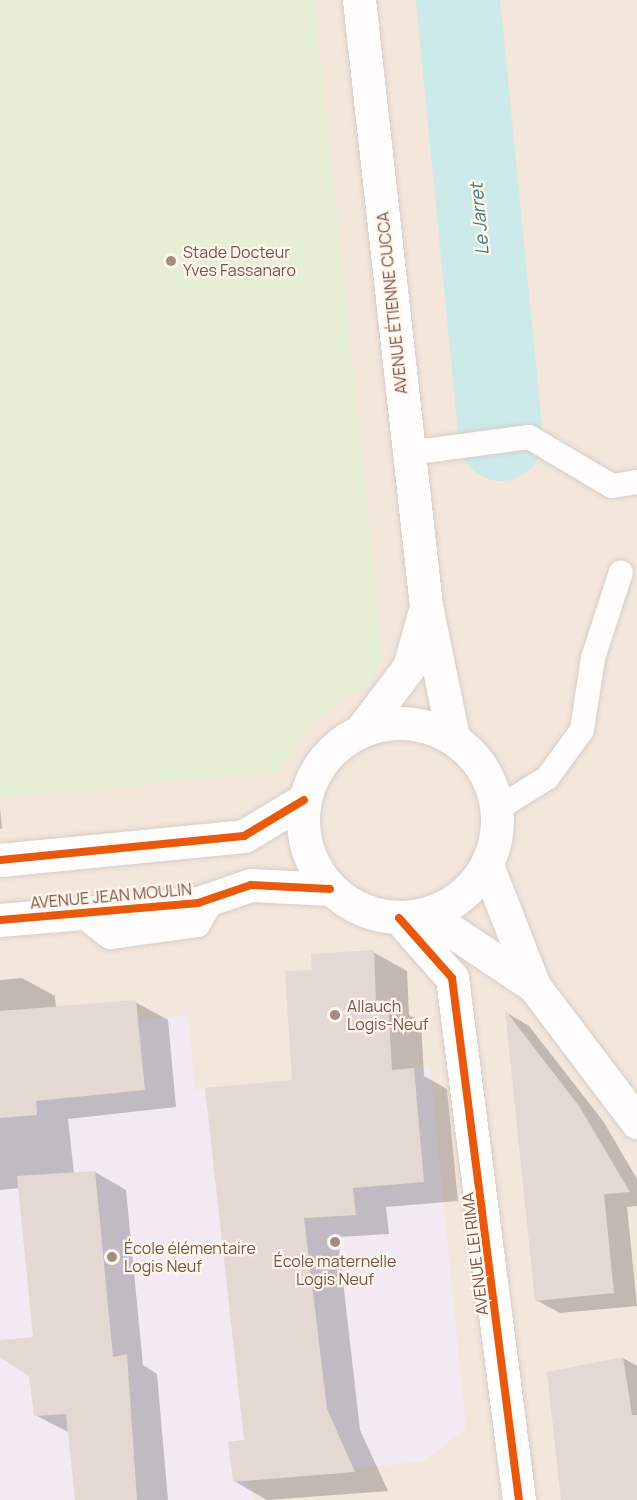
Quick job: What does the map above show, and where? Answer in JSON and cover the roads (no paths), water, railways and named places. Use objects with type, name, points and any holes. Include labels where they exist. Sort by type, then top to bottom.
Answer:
[{"type":"main road","name":"AVENUE ÉTIENNE CUCCA","points":[[359,0],[426,606]]},
{"type":"main road","points":[[362,729],[409,667],[426,606]]},
{"type":"main road","points":[[426,606],[453,737]]},
{"type":"main road","points":[[413,916],[472,887],[487,865],[496,838],[497,810],[488,777],[453,737],[424,724],[393,722],[362,729],[335,746],[315,770],[304,800],[303,832],[312,863],[330,889],[351,905],[413,916],[534,986]]},
{"type":"main road","points":[[0,860],[244,836],[304,800]]},
{"type":"main road","points":[[487,865],[534,986],[637,1122]]},
{"type":"main road","name":"AVENUE JEAN MOULIN","points":[[0,920],[214,897],[251,885],[330,889]]},
{"type":"main road","name":"AVENUE LEI RIMA","points":[[413,916],[452,978],[519,1500]]},
{"type":"lane","points":[[409,453],[530,437],[612,486],[637,482]]},
{"type":"lane","points":[[497,810],[547,778],[582,730],[592,658],[621,572]]},
{"type":"waterway","name":"Le Jarret","points":[[458,0],[501,439]]},
{"type":"place","name":"Stade Docteur Yves Fassanaro","points":[[171,261]]},
{"type":"place","name":"Allauch Logis-Neuf","points":[[335,1015]]},
{"type":"place","name":"École maternelle Logis Neuf","points":[[335,1242]]},
{"type":"place","name":"École élémentaire Logis Neuf","points":[[112,1257]]}]
